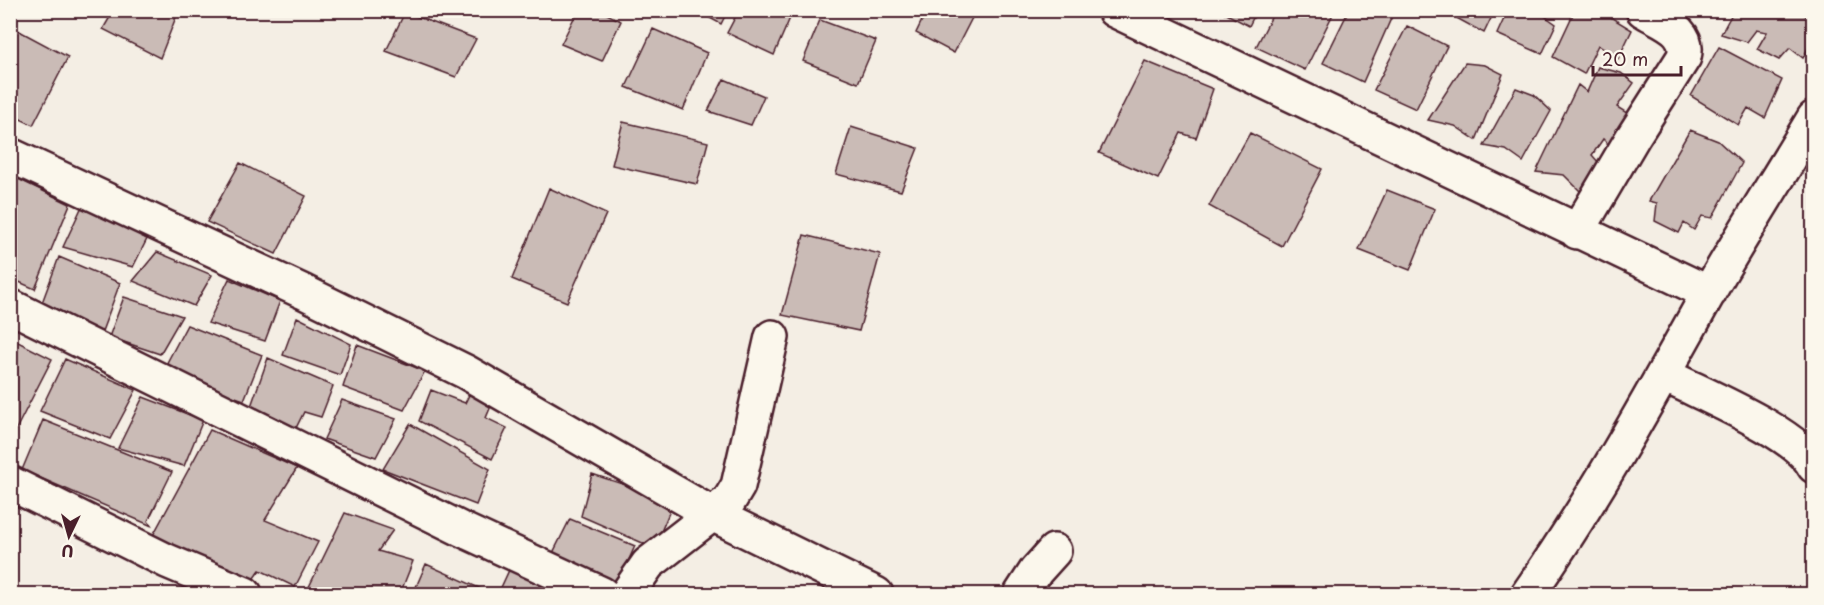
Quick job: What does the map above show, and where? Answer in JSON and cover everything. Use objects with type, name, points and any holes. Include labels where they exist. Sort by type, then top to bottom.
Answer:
[{"type":"street","points":[[1114,10],[1152,19],[1577,232],[1709,293]]},
{"type":"street","points":[[1577,232],[1683,57],[1686,47],[1680,32],[1643,10]]},
{"type":"street","points":[[1528,594],[1557,552],[1665,375],[1709,293],[1814,118]]},
{"type":"street","points":[[10,155],[304,292],[466,372],[712,514],[876,594]]},
{"type":"street","points":[[10,306],[461,529],[602,594]]},
{"type":"street","points":[[627,594],[648,564],[729,501],[738,486],[772,336]]},
{"type":"street","points":[[1665,375],[1783,436],[1808,456],[1814,466]]},
{"type":"street","points":[[10,483],[167,561],[245,594]]},
{"type":"street","points":[[1021,594],[1036,571],[1054,551]]},
{"type":"building","points":[[114,10],[178,12],[160,58],[103,29]]},
{"type":"building","points":[[578,10],[599,10],[621,21],[602,61],[561,44]]},
{"type":"building","points":[[695,10],[728,10],[721,24]]},
{"type":"building","points":[[739,10],[793,11],[774,55],[727,33]]},
{"type":"building","points":[[927,10],[976,10],[954,53],[916,33]]},
{"type":"building","points":[[1219,10],[1257,10],[1249,26]]},
{"type":"building","points":[[1275,10],[1335,10],[1305,70],[1256,47]]},
{"type":"building","points":[[1349,10],[1385,10],[1393,14],[1363,82],[1323,63]]},
{"type":"building","points":[[1442,10],[1495,10],[1484,33]]},
{"type":"building","points":[[1508,10],[1536,10],[1556,24],[1542,54],[1497,34]]},
{"type":"building","points":[[1575,10],[1599,10],[1632,30],[1618,59],[1598,45],[1584,74],[1553,57]]},
{"type":"building","points":[[1734,10],[1797,10],[1814,21],[1814,36],[1803,58],[1790,48],[1779,60],[1757,49],[1767,32],[1756,30],[1747,42],[1721,34]]},
{"type":"building","points":[[405,12],[476,39],[456,77],[386,51]]},
{"type":"building","points":[[820,20],[876,41],[858,83],[803,61]]},
{"type":"building","points":[[10,26],[68,57],[33,125],[10,114]]},
{"type":"building","points":[[1407,26],[1447,46],[1416,109],[1374,90]]},
{"type":"building","points":[[653,29],[707,53],[683,110],[626,87]]},
{"type":"building","points":[[1719,47],[1782,80],[1765,118],[1748,108],[1738,125],[1691,96]]},
{"type":"building","points":[[1145,61],[1213,89],[1196,138],[1181,133],[1158,179],[1099,153]]},
{"type":"building","points":[[1465,63],[1485,65],[1503,74],[1476,140],[1455,126],[1428,120]]},
{"type":"building","points":[[1598,67],[1621,73],[1634,83],[1617,107],[1627,113],[1611,147],[1603,139],[1592,155],[1600,164],[1584,195],[1564,175],[1536,172],[1578,85],[1587,92]]},
{"type":"building","points":[[724,79],[764,96],[751,125],[708,111]]},
{"type":"building","points":[[1516,88],[1534,95],[1551,111],[1523,162],[1506,150],[1484,146]]},
{"type":"building","points":[[623,122],[708,142],[697,184],[612,165]]},
{"type":"building","points":[[851,127],[918,148],[901,191],[836,174]]},
{"type":"building","points":[[1690,130],[1718,141],[1742,163],[1712,218],[1702,216],[1694,230],[1684,223],[1679,233],[1655,221],[1657,203],[1649,201]]},
{"type":"building","points":[[1250,133],[1322,169],[1282,246],[1209,206]]},
{"type":"building","points":[[240,163],[306,196],[276,254],[207,222]]},
{"type":"building","points":[[10,175],[70,204],[35,289],[10,278]]},
{"type":"building","points":[[549,188],[606,214],[567,302],[512,279]]},
{"type":"building","points":[[1387,190],[1435,209],[1410,270],[1359,250]]},
{"type":"building","points":[[84,202],[147,239],[133,267],[63,247]]},
{"type":"building","points":[[804,235],[880,254],[859,331],[782,315]]},
{"type":"building","points":[[157,252],[212,275],[194,306],[133,281]]},
{"type":"building","points":[[59,257],[120,283],[101,334],[40,308]]},
{"type":"building","points":[[229,279],[280,301],[265,341],[208,323]]},
{"type":"building","points":[[124,297],[182,316],[160,354],[109,337]]},
{"type":"building","points":[[297,317],[351,344],[340,375],[283,355]]},
{"type":"building","points":[[187,325],[262,355],[244,400],[162,372]]},
{"type":"building","points":[[10,338],[52,359],[10,441]]},
{"type":"building","points":[[357,345],[425,371],[404,410],[343,387]]},
{"type":"building","points":[[268,358],[333,386],[321,417],[304,412],[292,436],[269,426],[275,417],[250,409]]},
{"type":"building","points":[[65,359],[136,390],[110,439],[40,411]]},
{"type":"building","points":[[472,389],[493,401],[486,418],[507,428],[492,459],[419,421],[431,390],[465,403]]},
{"type":"building","points":[[143,397],[203,420],[184,466],[118,448]]},
{"type":"building","points":[[342,400],[396,419],[376,457],[324,439]]},
{"type":"building","points":[[43,420],[172,472],[148,521],[152,526],[22,470]]},
{"type":"building","points":[[410,424],[490,469],[476,505],[383,469]]},
{"type":"building","points":[[210,430],[297,468],[265,520],[318,542],[295,587],[260,570],[250,583],[151,539]]},
{"type":"building","points":[[592,474],[674,501],[654,548],[581,516]]},
{"type":"building","points":[[345,513],[393,530],[378,551],[413,561],[400,594],[306,593]]},
{"type":"building","points":[[570,519],[635,546],[617,586],[553,553]]},
{"type":"building","points":[[426,564],[488,592],[487,594],[413,594]]},
{"type":"building","points":[[510,568],[573,594],[498,594]]}]
